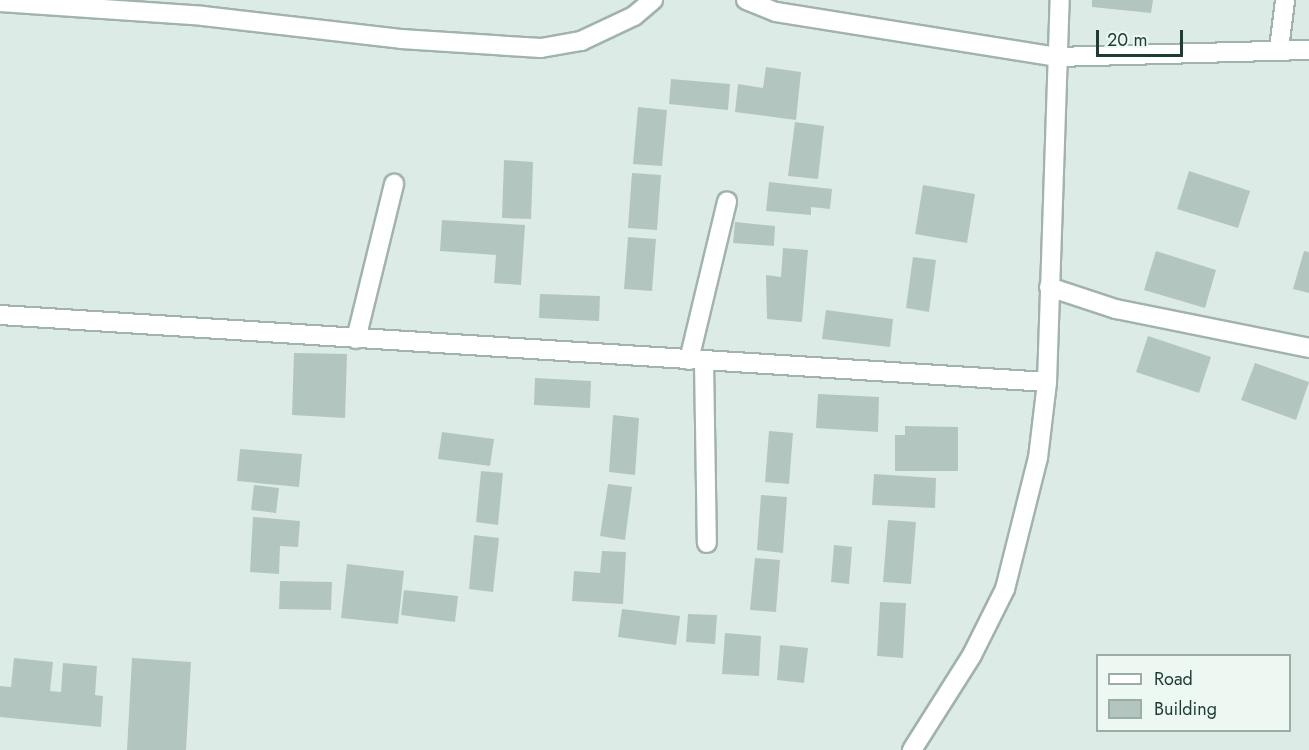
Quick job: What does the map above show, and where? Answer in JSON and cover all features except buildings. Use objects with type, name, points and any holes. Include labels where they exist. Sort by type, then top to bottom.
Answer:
[{"type":"street","points":[[0,2],[202,16],[401,39],[541,48],[581,41],[634,16],[653,0]]},
{"type":"street","points":[[746,0],[777,12],[1056,57],[1279,49],[1309,50]]},
{"type":"street","points":[[912,750],[972,655],[1005,589],[1038,458],[1047,382],[1056,57],[1060,0]]},
{"type":"street","points":[[1279,49],[1285,0]]},
{"type":"street","points":[[356,339],[394,184]]},
{"type":"street","points":[[707,543],[697,361],[728,202]]},
{"type":"street","points":[[1049,287],[1116,309],[1309,348]]},
{"type":"street","points":[[0,315],[1047,382]]}]
